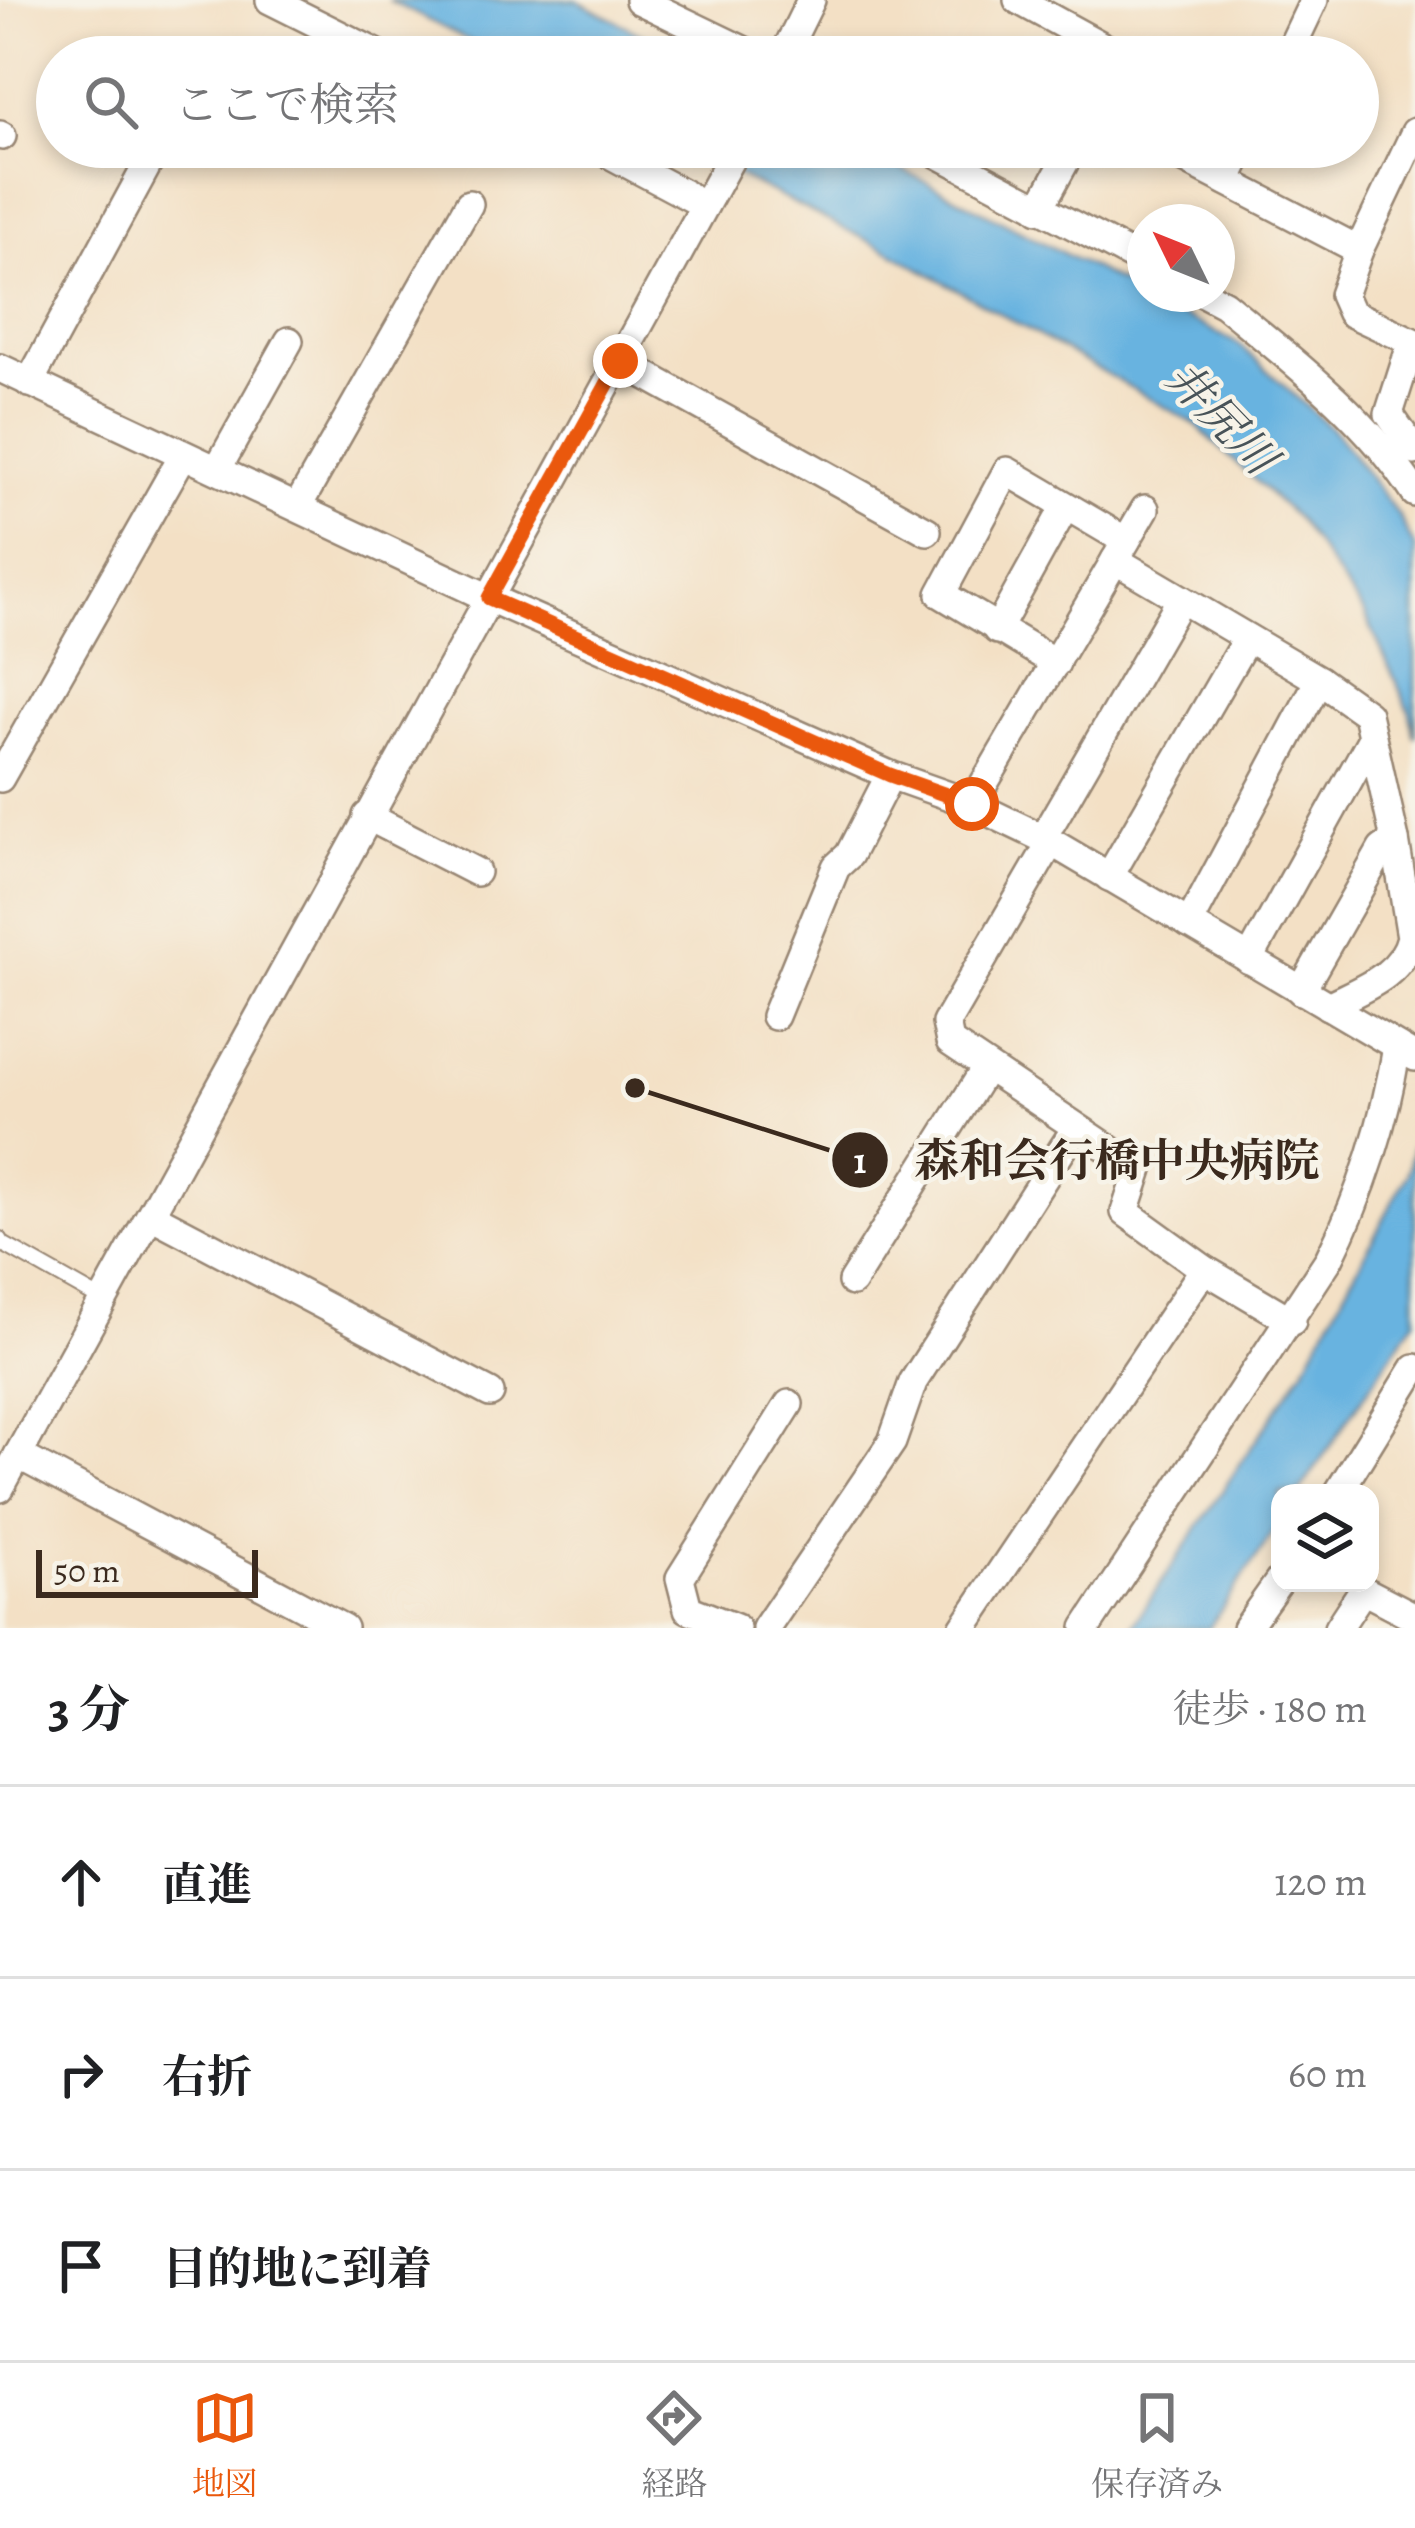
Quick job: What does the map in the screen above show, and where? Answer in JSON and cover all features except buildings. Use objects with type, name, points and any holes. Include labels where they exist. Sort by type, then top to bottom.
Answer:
[{"type":"street","points":[[270,0],[342,36]]},
{"type":"street","points":[[640,0],[714,36]]},
{"type":"street","points":[[793,36],[811,0]]},
{"type":"street","points":[[1018,0],[1084,36]]},
{"type":"street","points":[[1296,36],[1314,0]]},
{"type":"street","points":[[1415,131],[1404,185],[1359,250],[1343,295],[1351,313],[1414,342],[1390,414],[1415,451]]},
{"type":"street","points":[[29,383],[146,168]]},
{"type":"street","points":[[642,168],[709,199]]},
{"type":"street","points":[[0,1488],[726,168]]},
{"type":"street","points":[[964,168],[1127,254]]},
{"type":"street","points":[[1040,209],[1062,168]]},
{"type":"street","points":[[1202,168],[1359,250]]},
{"type":"street","points":[[1227,181],[1233,168]]},
{"type":"street","points":[[298,506],[469,204]]},
{"type":"street","points":[[1234,312],[1334,394],[1394,460],[1415,493]]},
{"type":"street","points":[[218,468],[289,341]]},
{"type":"street","points":[[620,361],[927,531]]},
{"type":"street","points":[[0,368],[489,598],[890,775],[1051,832],[1109,877],[1406,1052],[1352,1213],[1292,1322],[1086,1628]]},
{"type":"street","points":[[0,778],[182,457]]},
{"type":"street","points":[[1055,663],[941,594],[1007,470],[1066,507],[1181,599],[1319,680],[1367,714],[1409,911],[1408,950],[1379,980],[1328,1006]]},
{"type":"street","points":[[997,630],[1066,507]]},
{"type":"street","points":[[972,804],[1145,509]]},
{"type":"street","points":[[1181,599],[946,1023],[950,1042],[1139,1169],[1125,1212],[1204,1269],[1292,1322]]},
{"type":"street","points":[[1109,877],[1247,638]]},
{"type":"street","points":[[1189,924],[1319,680]]},
{"type":"street","points":[[1249,960],[1372,738]]},
{"type":"street","points":[[775,1016],[836,867],[849,855],[890,775]]},
{"type":"street","points":[[368,816],[476,872]]},
{"type":"street","points":[[1301,991],[1382,849],[1395,840]]},
{"type":"street","points":[[852,1282],[986,1068]]},
{"type":"street","points":[[766,1628],[892,1442],[913,1382],[1076,1127]]},
{"type":"street","points":[[151,1215],[490,1393]]},
{"type":"street","points":[[964,1628],[1204,1269]]},
{"type":"street","points":[[1344,1484],[1415,1368]]},
{"type":"street","points":[[736,1628],[688,1609],[680,1578],[790,1404]]},
{"type":"street","points":[[18,1454],[343,1628]]},
{"type":"street","points":[[1338,1628],[1363,1590],[1415,1617]]},
{"type":"street","points":[[1246,1628],[1272,1592]]},
{"type":"lane","points":[[0,1239],[102,1300]]},
{"type":"water","points":[[388,0],[576,0],[645,36],[460,36]]},
{"type":"water","name":"井尻川","points":[[723,168],[899,168],[1127,286],[1127,312],[1176,312],[1238,344],[1336,433],[1399,516],[1415,548],[1415,738],[1409,710],[1365,614],[1298,520],[1193,423],[891,252]]},
{"type":"water","points":[[1415,1136],[1415,1319],[1305,1484],[1271,1484],[1271,1535],[1209,1628],[1131,1628],[1304,1368],[1407,1175]]},
{"type":"place","name":"森和会行橋中央病院","points":[[635,1088]]},
{"type":"route","points":[[620,361],[489,598],[890,775],[972,804]]}]
